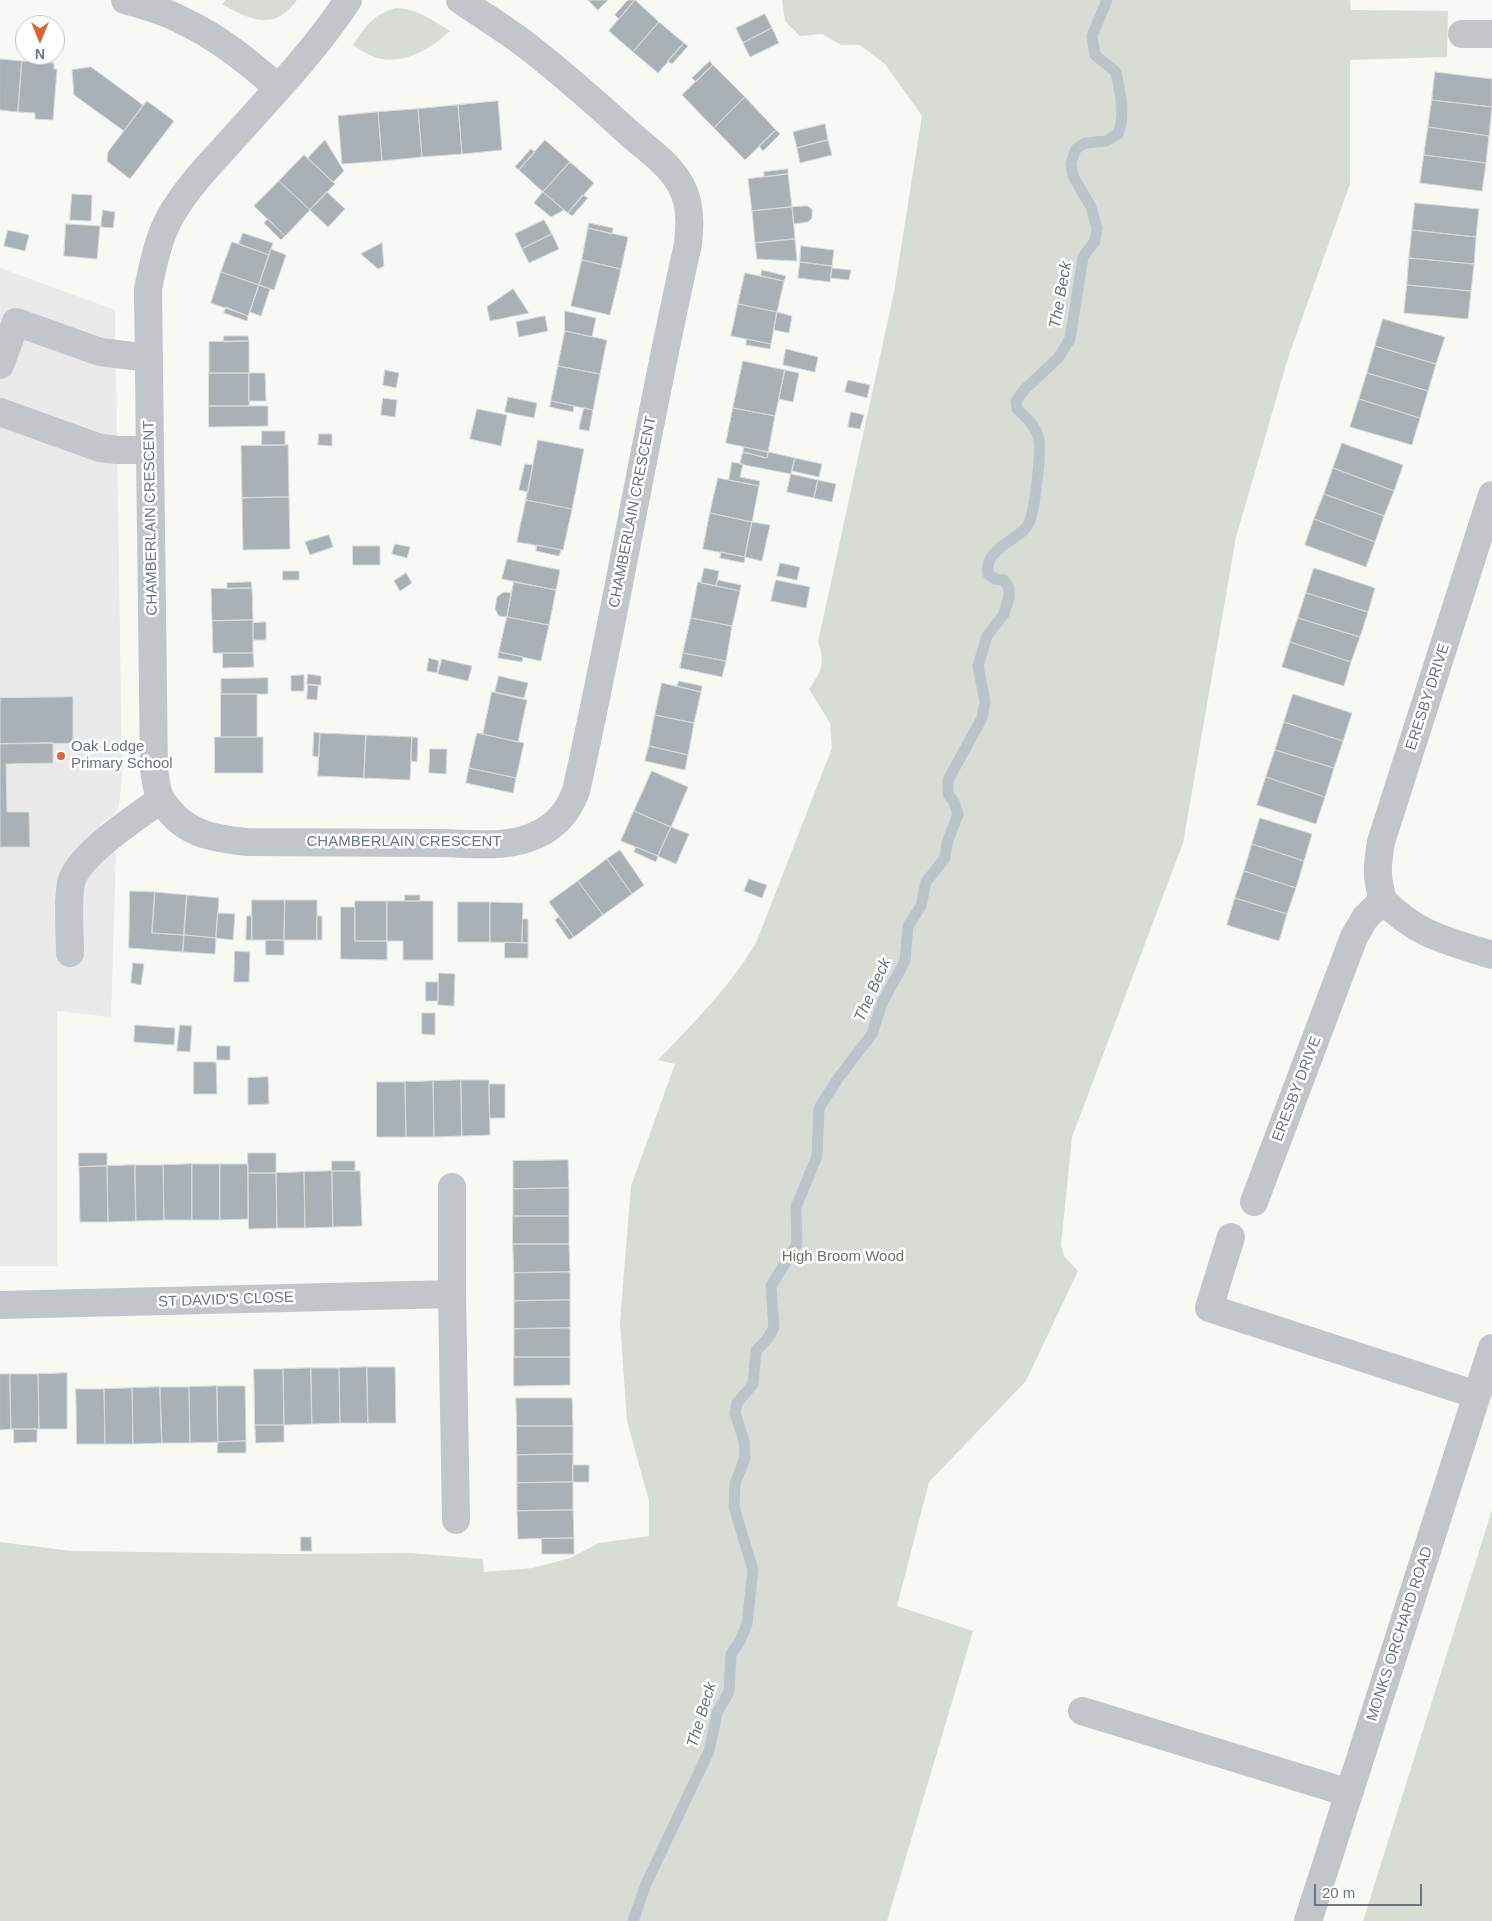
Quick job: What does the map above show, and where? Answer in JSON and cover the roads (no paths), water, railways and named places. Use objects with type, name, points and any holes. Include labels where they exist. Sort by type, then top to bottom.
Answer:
[{"type":"street","points":[[125,0],[185,21],[253,66],[278,88]]},
{"type":"street","name":"CHAMBERLAIN CRESCENT","points":[[348,0],[319,39],[278,88],[187,190],[169,219],[156,253],[148,290],[154,770],[160,800],[172,814],[185,825],[213,838],[247,842],[475,844],[514,842],[528,838],[552,825],[571,805],[581,768],[622,573],[644,450],[688,244],[688,203],[678,179],[668,167],[628,131],[526,45],[460,0]]},
{"type":"street","points":[[1462,34],[1492,34]]},
{"type":"street","points":[[0,365],[8,319],[100,352],[149,358]]},
{"type":"street","points":[[0,412],[100,448],[150,450]]},
{"type":"street","name":"ERESBY DRIVE","points":[[1254,1202],[1354,937],[1365,918],[1383,900],[1377,879],[1377,862],[1381,842],[1492,495]]},
{"type":"street","points":[[70,953],[70,895],[74,873],[80,864],[108,840],[160,800]]},
{"type":"street","points":[[1383,900],[1413,926],[1435,937],[1492,955]]},
{"type":"street","points":[[452,1188],[456,1520]]},
{"type":"street","points":[[1231,1237],[1209,1308],[1476,1395]]},
{"type":"street","name":"ST DAVID'S CLOSE","points":[[0,1305],[452,1294]]},
{"type":"street","name":"MONKS ORCHARD ROAD","points":[[1308,1921],[1492,1348]]},
{"type":"street","points":[[1082,1711],[1349,1793]]},
{"type":"waterway","name":"The Beck","points":[[633,1921],[646,1884],[709,1751],[717,1713],[729,1692],[731,1654],[740,1641],[747,1624],[753,1570],[734,1507],[735,1484],[745,1458],[744,1441],[735,1413],[737,1403],[753,1384],[756,1351],[768,1338],[774,1327],[771,1286],[797,1244],[796,1207],[817,1156],[819,1108],[839,1077],[872,1034],[882,1003],[905,961],[908,926],[921,906],[926,882],[945,858],[947,843],[958,814],[954,802],[948,794],[948,780],[982,718],[985,702],[978,666],[987,636],[1004,614],[1009,597],[1009,588],[1004,580],[995,579],[988,574],[988,565],[991,557],[1025,529],[1029,523],[1037,482],[1038,435],[1028,419],[1017,409],[1016,401],[1025,389],[1058,358],[1070,339],[1083,257],[1095,241],[1097,228],[1091,207],[1073,176],[1071,163],[1076,149],[1085,143],[1106,141],[1118,134],[1122,119],[1122,103],[1116,72],[1095,55],[1092,36],[1107,0]]},
{"type":"place","name":"Oak Lodge Primary School","points":[[61,756]]},
{"type":"park label","name":"High Broom Wood","points":[[843,1257]]}]
